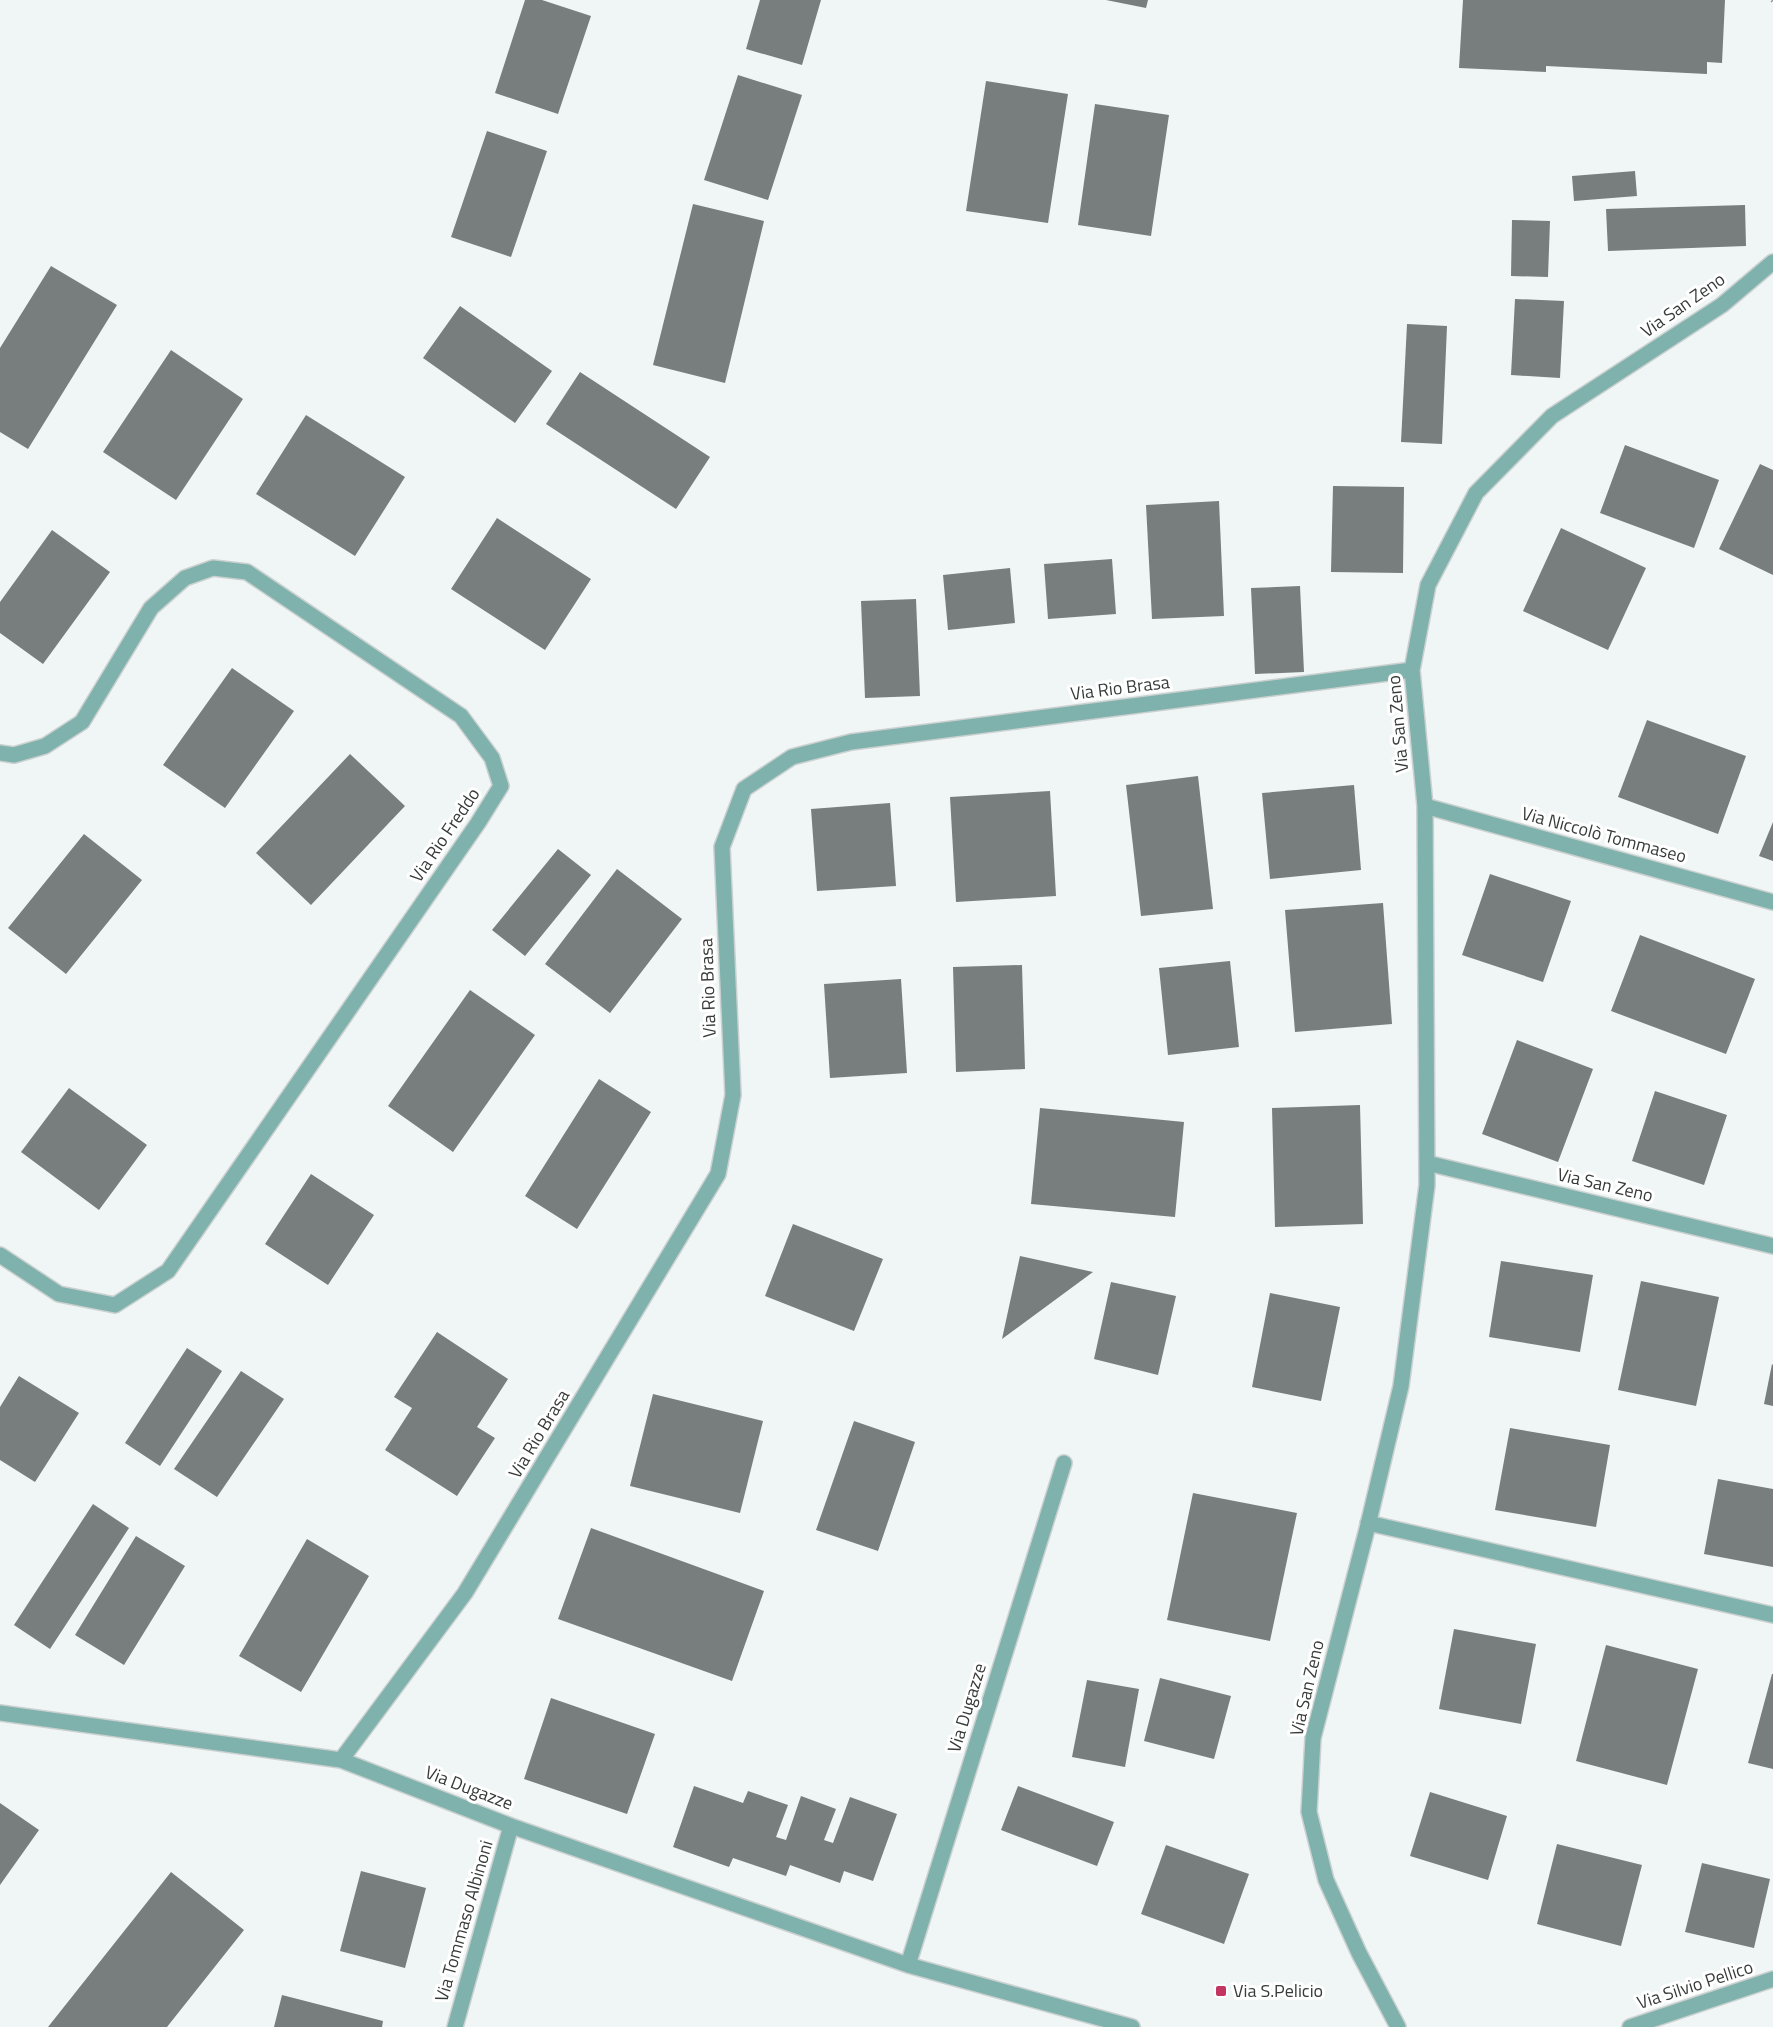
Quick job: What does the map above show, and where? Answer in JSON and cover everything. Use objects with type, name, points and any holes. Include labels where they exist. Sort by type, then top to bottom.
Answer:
[{"type":"street","name":"Via San Zeno","points":[[1398,2027],[1359,1953],[1326,1880],[1309,1812],[1313,1738],[1401,1386],[1427,1185],[1425,806],[1412,670],[1428,585],[1476,493],[1552,416],[1722,305],[1773,262]]},
{"type":"street","name":"Via Rio Freddo","points":[[0,753],[14,754],[45,747],[82,722],[151,608],[185,578],[213,568],[247,572],[461,716],[492,758],[501,786],[478,823],[168,1271],[115,1305],[59,1294],[0,1255]]},
{"type":"street","name":"Via Rio Brasa","points":[[341,1760],[465,1593],[718,1174],[732,1095],[722,847],[744,789],[792,757],[851,742],[1412,670]]},
{"type":"street","name":"Via Niccolò Tommaseo","points":[[1425,806],[1773,902]]},
{"type":"street","name":"Via San Zeno","points":[[1427,1163],[1773,1246]]},
{"type":"street","name":"Via Dugazze","points":[[908,1965],[1064,1463]]},
{"type":"street","points":[[1368,1523],[1773,1615]]},
{"type":"street","name":"Via Dugazze","points":[[0,1713],[341,1760],[511,1826],[908,1965],[1132,2027]]},
{"type":"street","name":"Via Tommaso Albinoni","points":[[455,2027],[511,1826]]},
{"type":"street","name":"Via Silvio Pellico","points":[[1630,2027],[1773,1979]]},
{"type":"building","points":[[525,0],[542,0],[591,16],[558,114],[495,93]]},
{"type":"building","points":[[760,0],[821,0],[802,65],[746,49]]},
{"type":"building","points":[[1106,0],[1148,0],[1146,8]]},
{"type":"building","points":[[1463,0],[1725,0],[1722,63],[1707,62],[1707,74],[1546,66],[1546,72],[1459,68]]},
{"type":"building","points":[[738,75],[802,95],[768,200],[704,180]]},
{"type":"building","points":[[986,81],[1068,94],[1048,223],[966,211]]},
{"type":"building","points":[[1095,104],[1169,115],[1151,236],[1078,225]]},
{"type":"building","points":[[487,131],[547,151],[511,257],[451,237]]},
{"type":"building","points":[[1635,171],[1637,196],[1574,201],[1572,176]]},
{"type":"building","points":[[693,204],[764,221],[725,383],[653,365]]},
{"type":"building","points":[[1745,205],[1746,246],[1608,251],[1606,209]]},
{"type":"building","points":[[1512,220],[1550,221],[1548,277],[1511,276]]},
{"type":"building","points":[[51,266],[117,305],[28,449],[0,432],[0,348]]},
{"type":"building","points":[[1515,299],[1564,301],[1560,378],[1511,375]]},
{"type":"building","points":[[460,306],[552,371],[515,423],[423,358]]},
{"type":"building","points":[[1407,324],[1447,326],[1442,444],[1401,442]]},
{"type":"building","points":[[171,350],[243,399],[176,500],[103,452]]},
{"type":"building","points":[[580,372],[710,457],[676,509],[546,424]]},
{"type":"building","points":[[306,415],[405,477],[355,556],[256,494]]},
{"type":"building","points":[[1625,445],[1719,480],[1694,548],[1600,513]]},
{"type":"building","points":[[1760,464],[1773,470],[1773,575],[1719,549]]},
{"type":"building","points":[[1333,486],[1404,487],[1403,573],[1331,572]]},
{"type":"building","points":[[1219,501],[1224,616],[1152,619],[1146,505]]},
{"type":"building","points":[[497,518],[591,579],[545,650],[451,589]]},
{"type":"building","points":[[1561,528],[1646,568],[1608,650],[1523,611]]},
{"type":"building","points":[[52,530],[110,572],[43,664],[0,633],[0,602]]},
{"type":"building","points":[[1112,559],[1116,614],[1048,619],[1044,564]]},
{"type":"building","points":[[1010,568],[1015,623],[948,630],[943,575]]},
{"type":"building","points":[[1300,586],[1304,672],[1255,674],[1251,588]]},
{"type":"building","points":[[916,599],[920,696],[865,698],[861,601]]},
{"type":"building","points":[[232,668],[294,711],[225,808],[163,765]]},
{"type":"building","points":[[1647,720],[1746,756],[1718,834],[1618,797]]},
{"type":"building","points":[[350,754],[405,806],[311,905],[256,853]]},
{"type":"building","points":[[1198,776],[1213,909],[1141,916],[1126,785]]},
{"type":"building","points":[[1354,785],[1361,870],[1270,879],[1262,793]]},
{"type":"building","points":[[1050,791],[1056,896],[956,902],[950,797]]},
{"type":"building","points":[[890,803],[896,886],[817,891],[811,809]]},
{"type":"building","points":[[1773,822],[1773,861],[1759,856]]},
{"type":"building","points":[[84,834],[142,880],[66,974],[8,928]]},
{"type":"building","points":[[558,849],[591,875],[525,956],[492,930]]},
{"type":"building","points":[[617,869],[682,919],[610,1013],[545,964]]},
{"type":"building","points":[[1490,874],[1571,901],[1543,982],[1462,955]]},
{"type":"building","points":[[1383,903],[1392,1024],[1295,1032],[1285,910]]},
{"type":"building","points":[[1640,935],[1755,979],[1726,1054],[1611,1011]]},
{"type":"building","points":[[1230,961],[1239,1047],[1168,1055],[1159,968]]},
{"type":"building","points":[[1022,965],[1025,1069],[956,1072],[953,967]]},
{"type":"building","points":[[901,979],[907,1073],[830,1078],[824,984]]},
{"type":"building","points":[[470,990],[535,1035],[453,1152],[388,1106]]},
{"type":"building","points":[[1517,1040],[1593,1069],[1558,1162],[1482,1134]]},
{"type":"building","points":[[599,1079],[651,1112],[577,1229],[525,1196]]},
{"type":"building","points":[[69,1088],[147,1145],[99,1210],[21,1152]]},
{"type":"building","points":[[1655,1091],[1727,1115],[1704,1185],[1632,1161]]},
{"type":"building","points":[[1360,1105],[1363,1224],[1275,1227],[1272,1108]]},
{"type":"building","points":[[1040,1108],[1184,1122],[1175,1217],[1031,1204]]},
{"type":"building","points":[[311,1174],[374,1215],[328,1285],[265,1244]]},
{"type":"building","points":[[793,1224],[883,1259],[854,1331],[765,1296]]},
{"type":"building","points":[[1020,1256],[1093,1272],[1002,1339]]},
{"type":"building","points":[[1501,1261],[1593,1275],[1580,1352],[1489,1337]]},
{"type":"building","points":[[1641,1281],[1719,1297],[1696,1406],[1618,1390]]},
{"type":"building","points":[[1111,1282],[1176,1296],[1158,1375],[1094,1359]]},
{"type":"building","points":[[1270,1293],[1340,1307],[1321,1401],[1252,1387]]},
{"type":"building","points":[[437,1332],[508,1379],[477,1427],[495,1438],[457,1496],[385,1450],[412,1408],[394,1397]]},
{"type":"building","points":[[187,1348],[222,1371],[160,1466],[125,1443]]},
{"type":"building","points":[[1773,1365],[1773,1406],[1764,1404]]},
{"type":"building","points":[[241,1371],[284,1399],[217,1497],[174,1469]]},
{"type":"building","points":[[19,1376],[79,1413],[35,1482],[0,1460],[0,1407]]},
{"type":"building","points":[[653,1394],[763,1421],[740,1513],[630,1486]]},
{"type":"building","points":[[854,1421],[915,1442],[878,1551],[816,1530]]},
{"type":"building","points":[[1510,1428],[1610,1445],[1596,1527],[1495,1510]]},
{"type":"building","points":[[1718,1479],[1773,1489],[1773,1567],[1704,1554]]},
{"type":"building","points":[[1193,1493],[1297,1513],[1270,1641],[1167,1620]]},
{"type":"building","points":[[93,1504],[129,1528],[50,1649],[14,1625]]},
{"type":"building","points":[[591,1528],[764,1591],[732,1681],[558,1619]]},
{"type":"building","points":[[136,1536],[185,1566],[124,1665],[75,1635]]},
{"type":"building","points":[[307,1539],[369,1576],[301,1692],[239,1656]]},
{"type":"building","points":[[1454,1629],[1536,1644],[1521,1724],[1439,1709]]},
{"type":"building","points":[[1606,1645],[1698,1669],[1667,1785],[1576,1761]]},
{"type":"building","points":[[1773,1674],[1773,1769],[1748,1763]]},
{"type":"building","points":[[1160,1678],[1231,1696],[1214,1759],[1144,1741]]},
{"type":"building","points":[[1087,1680],[1139,1689],[1125,1767],[1072,1757]]},
{"type":"building","points":[[551,1698],[655,1734],[627,1814],[524,1779]]},
{"type":"building","points":[[694,1786],[743,1803],[748,1791],[788,1805],[776,1837],[786,1840],[801,1796],[836,1809],[824,1840],[833,1843],[850,1797],[897,1814],[873,1881],[844,1871],[840,1883],[790,1865],[786,1876],[733,1858],[729,1867],[673,1847]]},
{"type":"building","points":[[1018,1786],[1114,1822],[1097,1866],[1001,1830]]},
{"type":"building","points":[[1430,1792],[1507,1816],[1488,1880],[1410,1856]]},
{"type":"building","points":[[0,1803],[39,1830],[0,1885]]},
{"type":"building","points":[[1557,1844],[1642,1865],[1621,1946],[1537,1924]]},
{"type":"building","points":[[1166,1845],[1249,1874],[1224,1944],[1141,1914]]},
{"type":"building","points":[[1702,1863],[1770,1879],[1754,1948],[1685,1932]]},
{"type":"building","points":[[361,1871],[426,1888],[405,1968],[340,1951]]},
{"type":"building","points":[[171,1872],[244,1930],[167,2027],[48,2027]]},
{"type":"building","points":[[282,1995],[383,2021],[382,2027],[274,2027]]},
{"type":"place","name":"Via S.Pelicio","points":[[1221,1991]]}]
